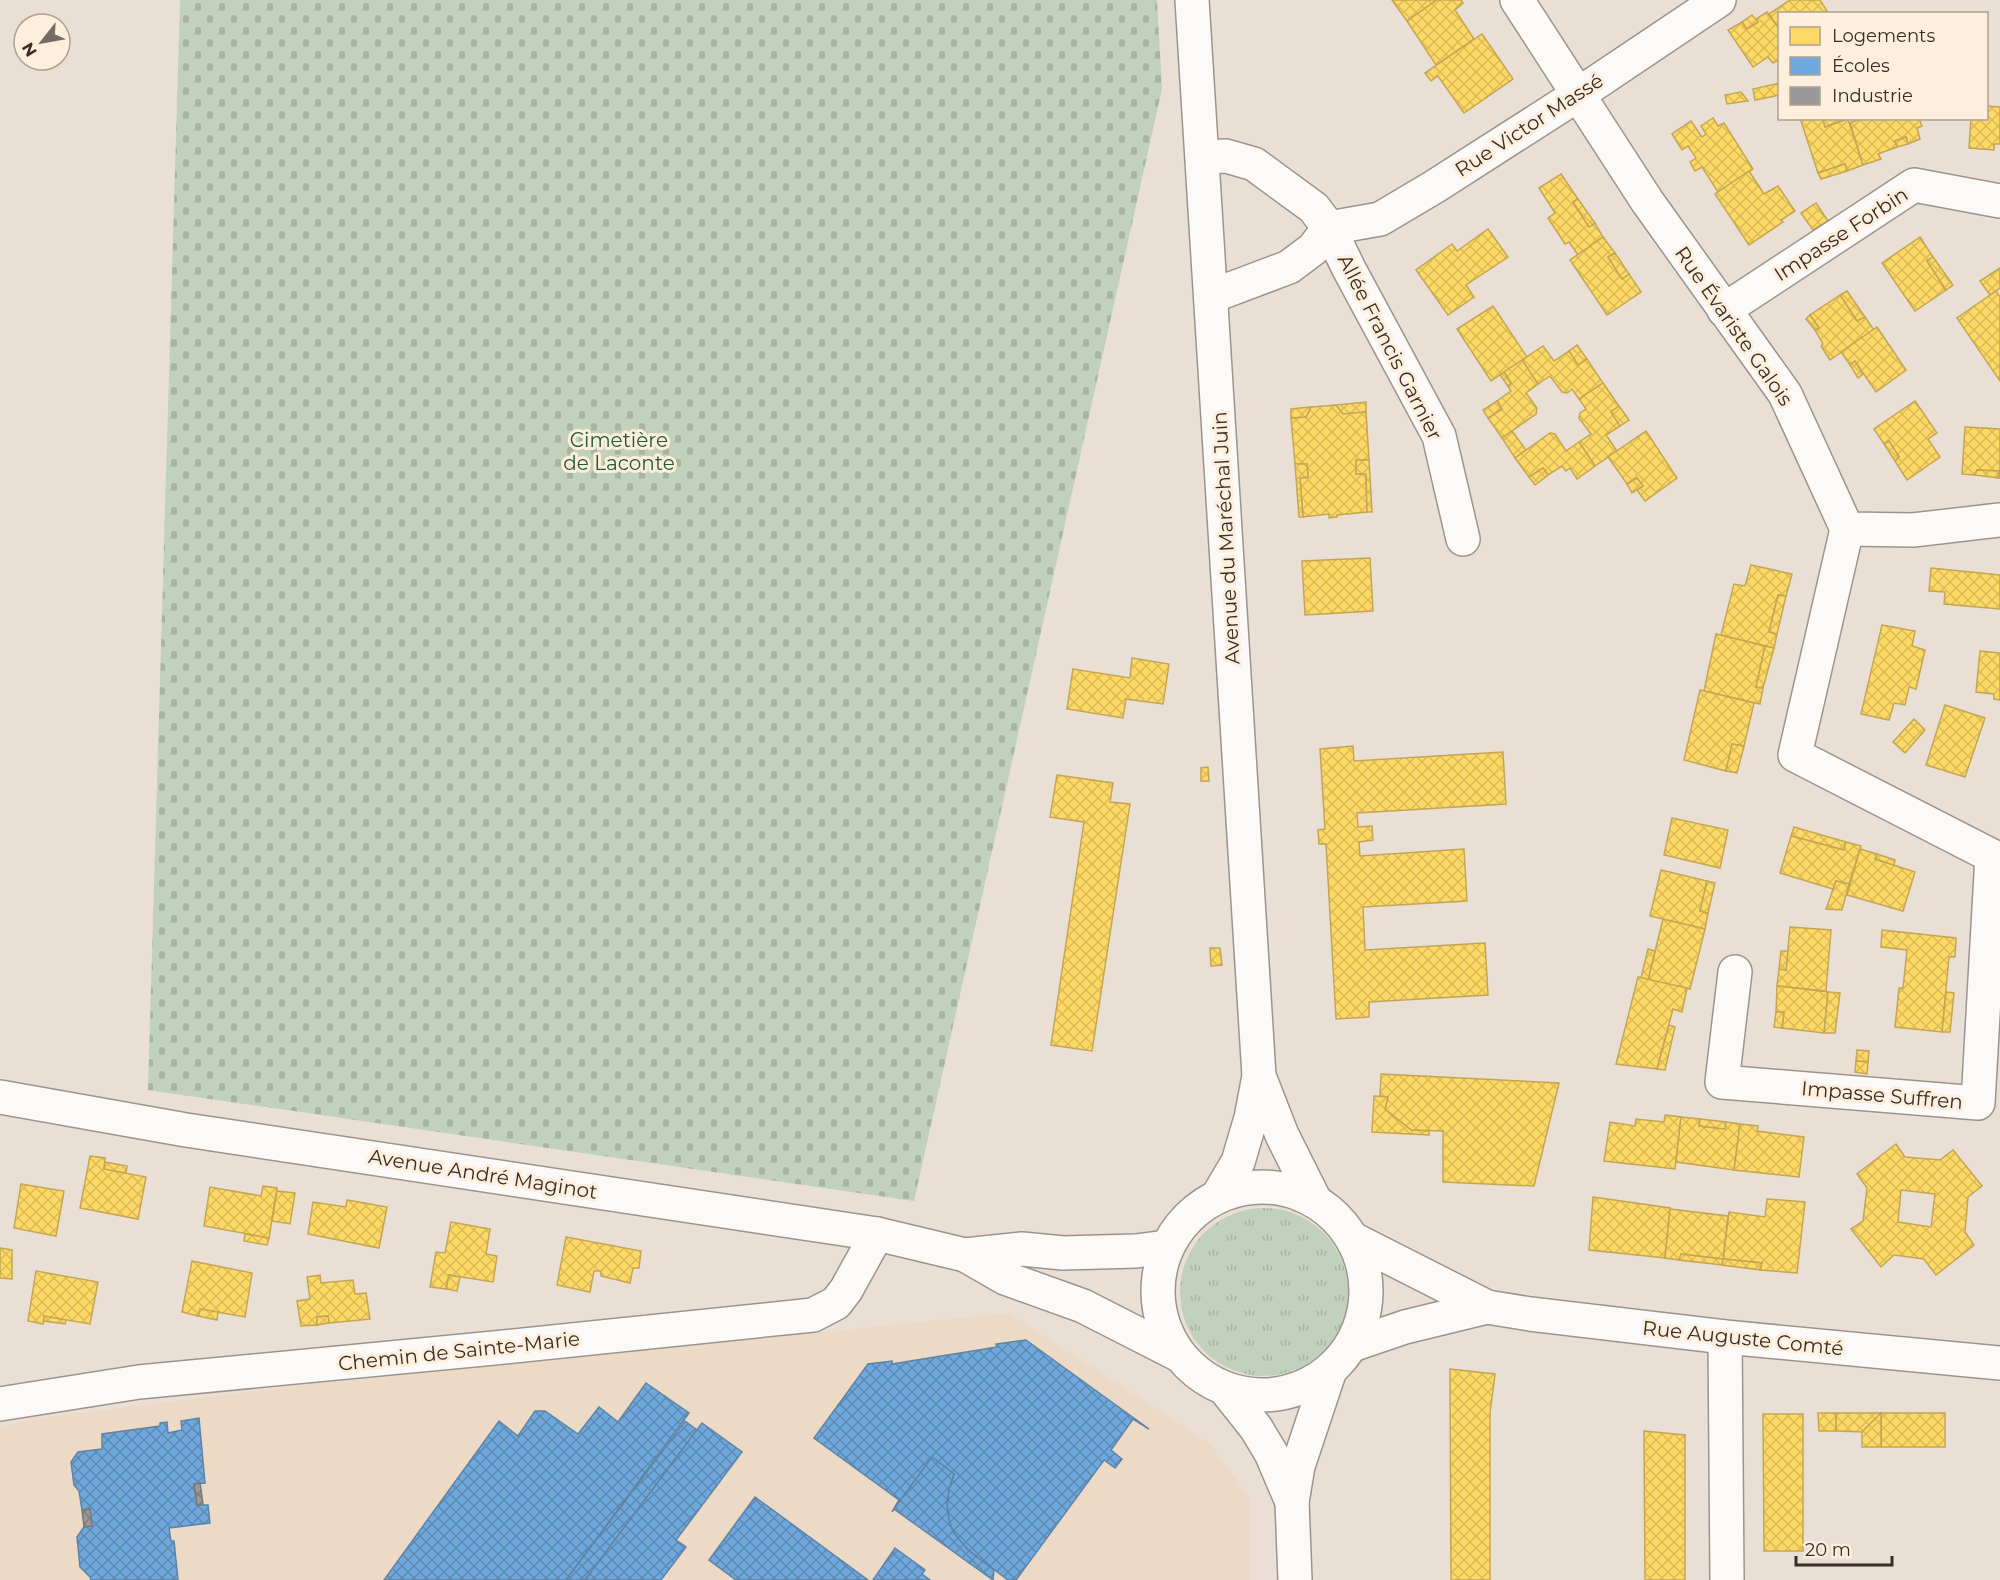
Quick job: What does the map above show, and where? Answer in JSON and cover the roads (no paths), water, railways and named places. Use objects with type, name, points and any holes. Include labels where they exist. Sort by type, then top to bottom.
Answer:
[{"type":"street","name":"Avenue du Maréchal Juin","points":[[1192,0],[1259,1076],[1251,1118],[1238,1162],[1219,1194]]},
{"type":"street","name":"Rue Évariste Galois","points":[[1517,0],[1647,201],[1785,394],[1847,529]]},
{"type":"street","name":"Rue Victor Massé","points":[[1329,228],[1380,219],[1579,94],[1719,0]]},
{"type":"street","points":[[1203,157],[1226,156],[1254,164],[1314,208],[1329,228],[1313,249],[1289,267],[1212,296]]},
{"type":"street","name":"Impasse Forbin","points":[[1724,310],[1914,185],[2000,201]]},
{"type":"street","name":"Allée Francis Garnier","points":[[1329,228],[1439,436],[1463,539]]},
{"type":"street","points":[[1847,529],[1913,530],[2000,520]]},
{"type":"street","name":"Impasse Suffren","points":[[1735,972],[1722,1082],[1978,1103],[1996,844],[1795,754],[1847,529]]},
{"type":"street","name":"Avenue du Maréchal Juin","points":[[1259,1076],[1282,1136],[1314,1199]]},
{"type":"street","name":"Avenue André Maginot","points":[[0,1097],[186,1130],[877,1234],[965,1255],[1005,1278],[1083,1306],[1179,1355]]},
{"type":"street","points":[[1267,1185],[1314,1199],[1336,1217],[1353,1239],[1365,1274],[1365,1311],[1352,1345],[1330,1370],[1298,1389],[1262,1396],[1225,1389],[1200,1375],[1179,1355],[1161,1321],[1156,1284],[1166,1247],[1188,1215],[1219,1194],[1267,1185]]},
{"type":"street","name":"Chemin de Sainte-Marie","points":[[0,1404],[138,1382],[813,1315],[836,1303],[846,1290],[877,1234]]},
{"type":"street","name":"Rue Auguste Comté","points":[[1353,1239],[1487,1307],[1725,1337],[2000,1363]]},
{"type":"street","name":"Avenue André Maginot","points":[[965,1255],[1022,1249],[1063,1253],[1136,1251],[1166,1247]]},
{"type":"street","name":"Rue Auguste Comté","points":[[1352,1345],[1405,1328],[1487,1307]]},
{"type":"street","points":[[1725,1337],[1727,1580]]},
{"type":"street","points":[[1294,1580],[1292,1502],[1298,1466],[1330,1370]]},
{"type":"street","points":[[1225,1389],[1256,1428],[1292,1502]]},
{"type":"park label","name":"Cimetière de Laconte","points":[[619,452]]}]
